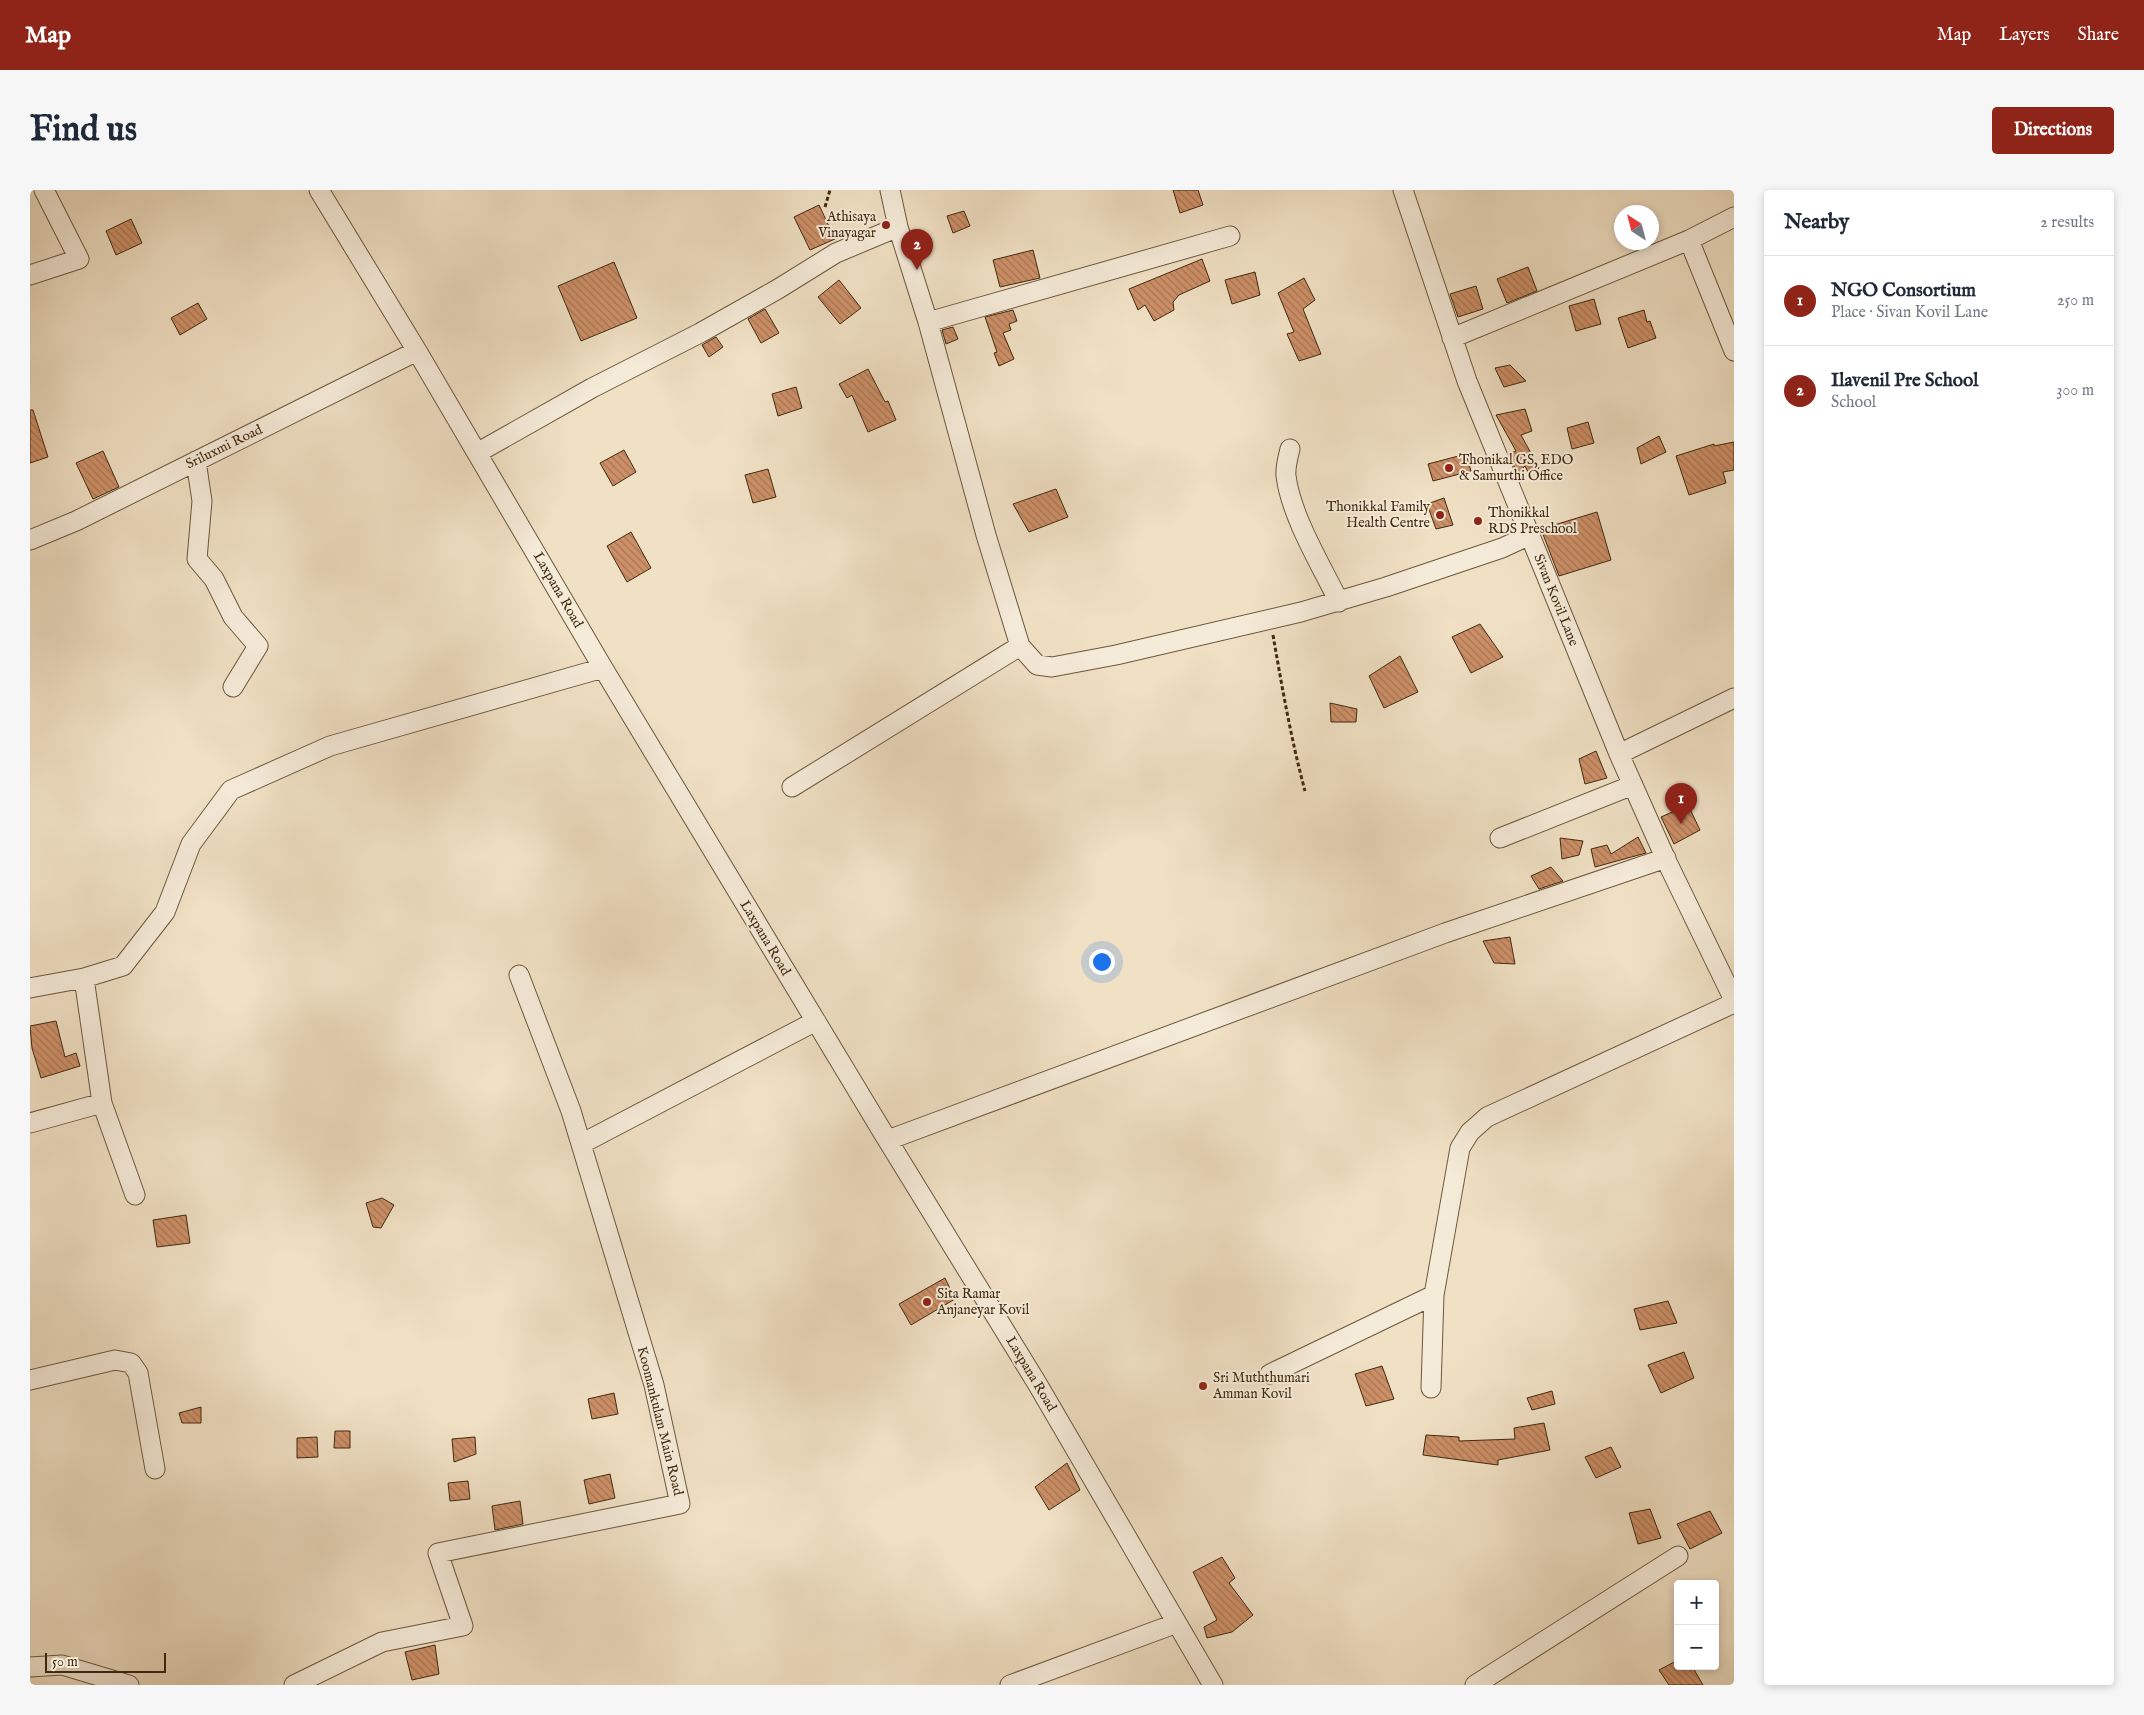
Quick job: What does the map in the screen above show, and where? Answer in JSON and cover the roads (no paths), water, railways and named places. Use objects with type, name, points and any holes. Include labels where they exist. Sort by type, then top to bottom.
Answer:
[{"type":"street","points":[[30,275],[79,259],[44,190]]},
{"type":"street","name":"Laxpana Road","points":[[319,190],[417,351],[603,668],[1038,1385],[1213,1685]]},
{"type":"street","points":[[890,190],[898,226],[928,322],[986,535],[1020,646],[1037,665],[1052,667],[1116,655],[1339,602],[1502,548],[1530,535]]},
{"type":"street","name":"Sivan Kovil Lane","points":[[1403,190],[1467,381],[1619,754],[1734,1002]]},
{"type":"street","points":[[1452,338],[1689,240],[1734,217]]},
{"type":"street","points":[[476,452],[599,384],[770,294],[836,253],[898,226]]},
{"type":"street","points":[[928,322],[1230,236]]},
{"type":"street","points":[[1689,240],[1734,351]]},
{"type":"street","name":"Sriluxmi Road","points":[[30,540],[76,521],[417,351]]},
{"type":"street","points":[[1290,449],[1285,475],[1302,527],[1339,602]]},
{"type":"street","points":[[196,461],[202,501],[197,559],[214,579],[234,617],[258,646],[233,687]]},
{"type":"street","points":[[792,787],[1020,646]]},
{"type":"street","points":[[30,988],[84,978],[122,966],[165,912],[191,844],[231,790],[330,746],[603,668]]},
{"type":"street","points":[[1619,754],[1734,698]]},
{"type":"street","points":[[1500,838],[1633,785]]},
{"type":"street","points":[[888,1140],[1445,933],[1666,858]]},
{"type":"street","name":"Koomankulam Main Road","points":[[294,1685],[382,1642],[463,1626],[438,1553],[680,1504],[654,1385],[581,1144],[519,975]]},
{"type":"street","points":[[84,978],[102,1103],[135,1195]]},
{"type":"street","points":[[1431,1388],[1434,1295],[1460,1148],[1470,1132],[1487,1117],[1734,1002]]},
{"type":"street","points":[[581,1144],[816,1021]]},
{"type":"street","points":[[30,1123],[102,1103]]},
{"type":"street","points":[[1270,1374],[1434,1295]]},
{"type":"street","points":[[30,1380],[115,1360],[131,1363],[138,1373],[154,1469]]},
{"type":"street","points":[[1476,1685],[1678,1556]]},
{"type":"street","points":[[1010,1685],[1177,1623]]},
{"type":"street","points":[[30,1667],[62,1665],[129,1685]]},
{"type":"place","name":"Athisaya Vinayagar","points":[[886,225]]},
{"type":"place","name":"Ilavenil Pre School","points":[[917,270]]},
{"type":"place","name":"Thonikal GS, EDO & Samurthi Office","points":[[1449,468]]},
{"type":"place","name":"Thonikkal Family Health Centre","points":[[1440,515]]},
{"type":"place","name":"Thonikkal RDS Preschool","points":[[1478,521]]},
{"type":"place","name":"NGO Consortium","points":[[1681,824]]},
{"type":"place","name":"Sita Ramar Anjaneyar Kovil","points":[[927,1302]]},
{"type":"place","name":"Sri Muththumari Amman Kovil","points":[[1203,1386]]}]
